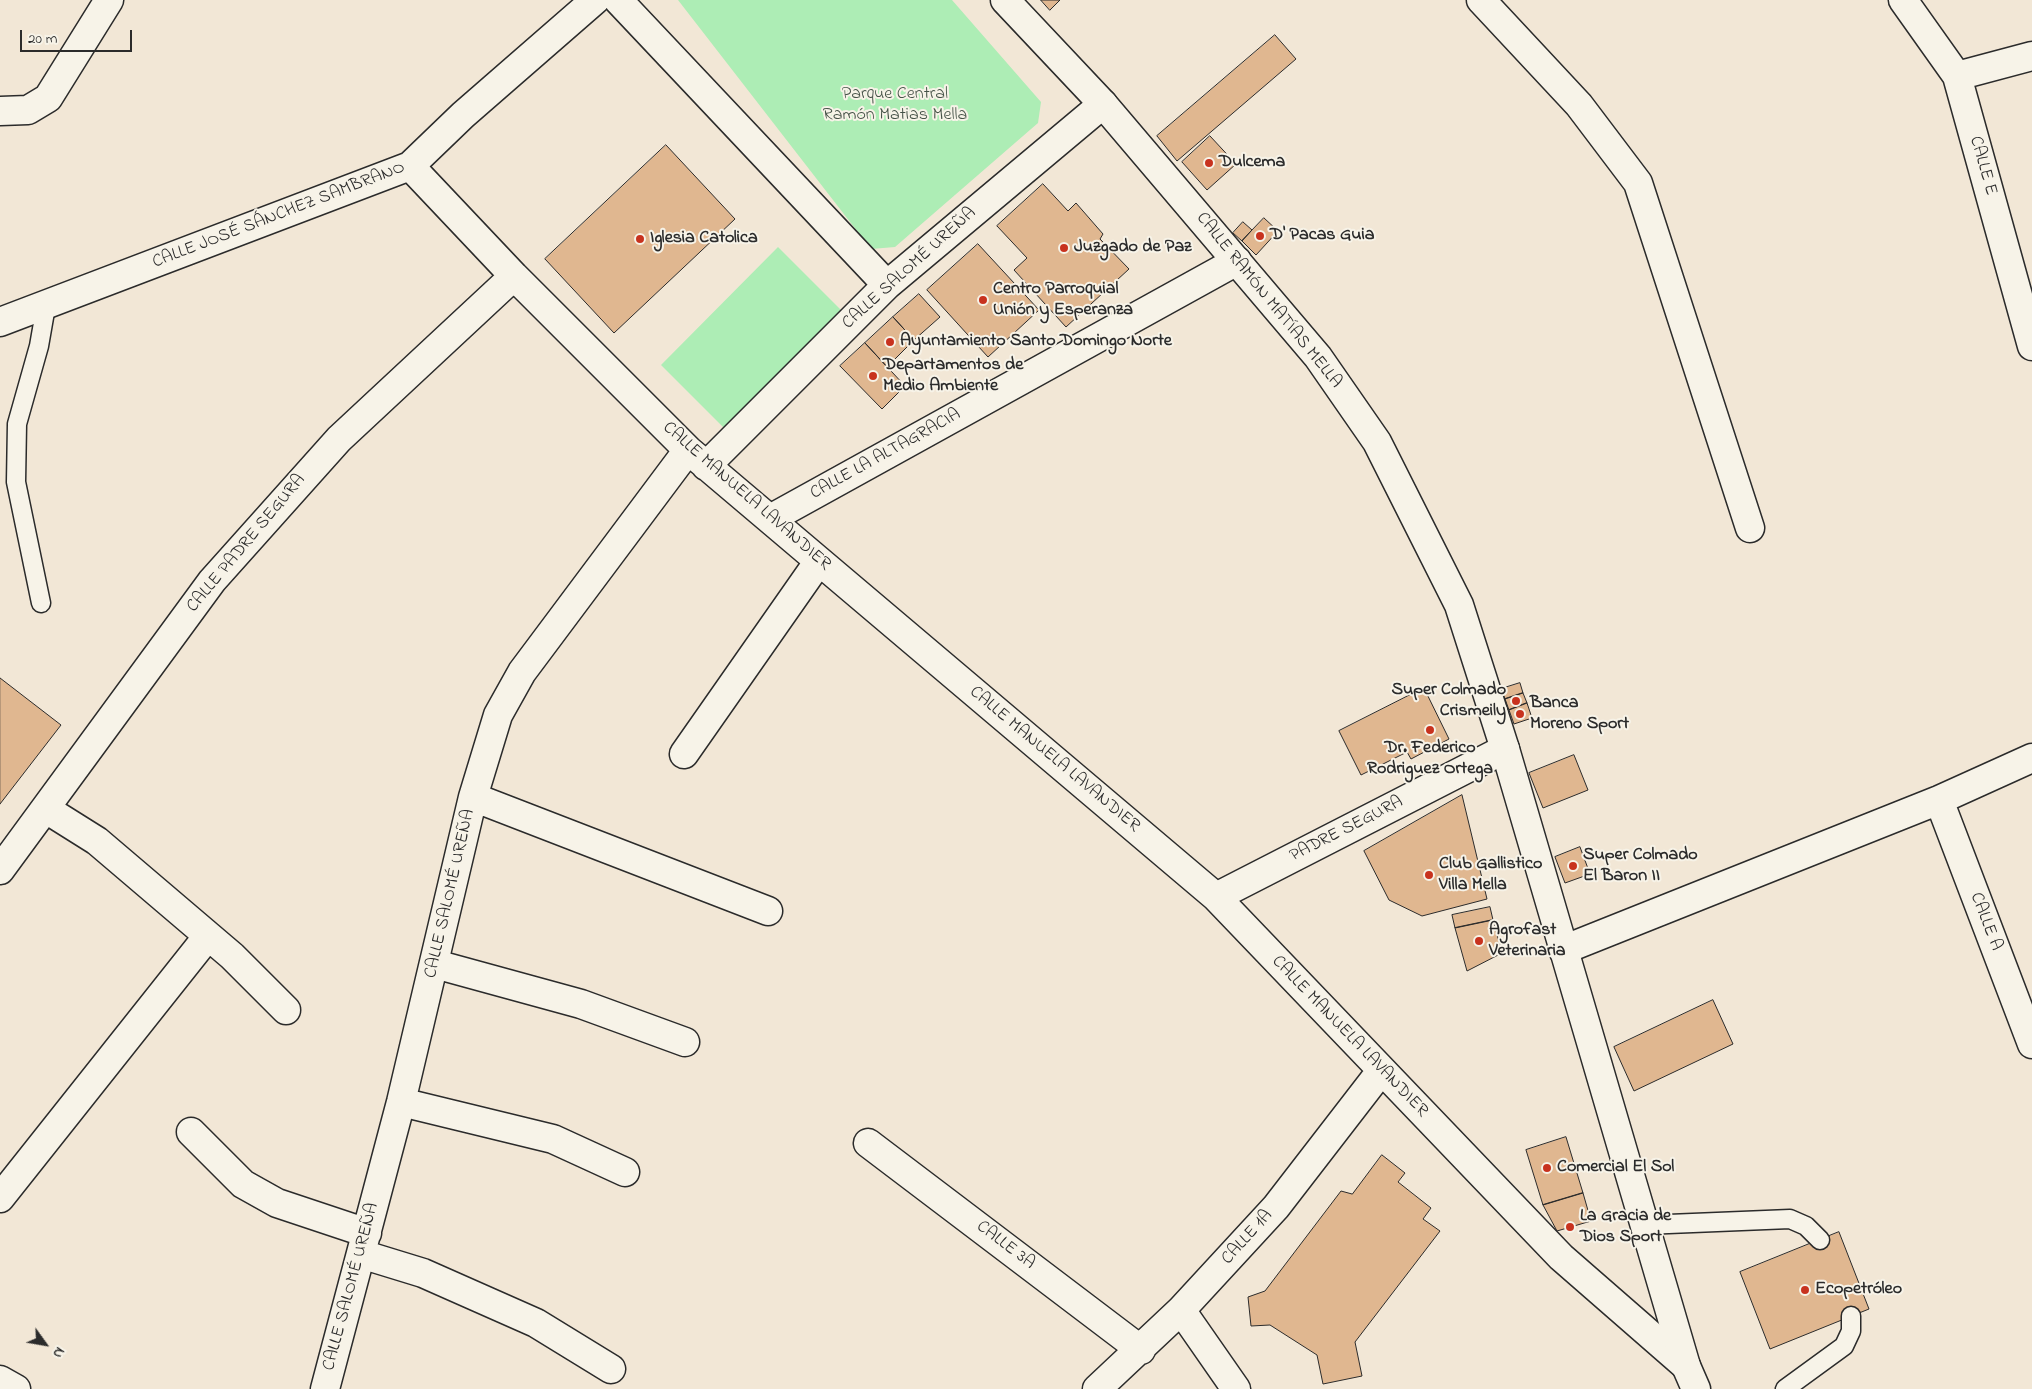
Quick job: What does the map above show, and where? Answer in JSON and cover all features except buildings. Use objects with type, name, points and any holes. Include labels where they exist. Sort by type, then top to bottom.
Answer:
[{"type":"street","points":[[0,111],[28,110],[48,98],[109,0]]},
{"type":"street","name":"CALLE JOSÉ SÁNCHEZ SAMBRANO","points":[[0,322],[410,166],[463,115],[595,0]]},
{"type":"street","points":[[618,0],[887,284]]},
{"type":"street","name":"CALLE RAMÓN MATÍAS MELLA","points":[[1005,0],[1103,104],[1318,357],[1377,442],[1459,605],[1505,748],[1644,1225],[1691,1378]]},
{"type":"street","points":[[1482,0],[1579,106],[1638,184],[1750,528]]},
{"type":"street","name":"CALLE E","points":[[1903,0],[1957,76],[2032,346]]},
{"type":"street","points":[[1957,76],[2032,56]]},
{"type":"street","name":"CALLE SALOMÉ UREÑA","points":[[325,1389],[401,1102],[474,797],[498,715],[522,672],[697,458],[887,284],[1103,104]]},
{"type":"street","name":"CALLE MANUELA LAVANDIER","points":[[410,166],[514,276],[697,458],[1216,897],[1561,1257],[1691,1378]]},
{"type":"street","name":"CALLE LA ALTAGRACIA","points":[[770,519],[1237,261]]},
{"type":"street","name":"CALLE PADRE SEGURA","points":[[0,870],[212,580],[339,439],[514,276]]},
{"type":"street","points":[[684,754],[819,561]]},
{"type":"street","name":"PADRE SEGURA","points":[[1216,897],[1505,748]]},
{"type":"street","points":[[1563,950],[1939,800],[2032,758]]},
{"type":"street","points":[[474,797],[768,910]]},
{"type":"street","name":"CALLE A","points":[[1939,800],[2032,1044]]},
{"type":"street","points":[[46,809],[97,840],[232,956],[286,1010]]},
{"type":"street","points":[[0,1198],[208,936]]},
{"type":"street","points":[[435,964],[581,1004],[685,1042]]},
{"type":"street","name":"CALLE 1A","points":[[1097,1389],[1141,1350],[1181,1310],[1276,1207],[1381,1071]]},
{"type":"street","points":[[401,1102],[553,1139],[624,1172]]},
{"type":"street","points":[[191,1132],[243,1184],[277,1203],[423,1273],[536,1323],[612,1370]]},
{"type":"street","name":"CALLE 3A","points":[[868,1143],[1141,1350]]},
{"type":"street","points":[[1181,1310],[1236,1389]]},
{"type":"street","points":[[0,1380],[16,1389]]},
{"type":"lane","points":[[41,603],[16,482],[17,424],[40,346],[46,306]]},
{"type":"lane","points":[[1644,1225],[1790,1219],[1806,1226],[1820,1240]]},
{"type":"lane","points":[[1785,1389],[1844,1346],[1851,1331],[1851,1316]]},
{"type":"green space","name":"Parque Central Ramón Matias Mella","points":[[678,0],[952,0],[1041,102],[1038,123],[895,247],[871,249]]},
{"type":"green space","points":[[778,247],[843,312],[726,430],[661,365]]},
{"type":"place","name":"Dulcema","points":[[1209,163]]},
{"type":"place","name":"D' Pacas Guia","points":[[1260,236]]},
{"type":"place","name":"Iglesia Catolica","points":[[640,239]]},
{"type":"place","name":"Juzgado de Paz","points":[[1064,248]]},
{"type":"place","name":"Centro Parroquial Unión y Esperanza","points":[[983,300]]},
{"type":"place","name":"Ayuntamiento Santo Domingo Norte","points":[[890,342]]},
{"type":"place","name":"Departamentos de Medio Ambiente","points":[[873,376]]},
{"type":"place","name":"Super Colmado Crismeily","points":[[1516,701]]},
{"type":"place","name":"Banca Moreno Sport","points":[[1520,714]]},
{"type":"place","name":"Dr. Federico Rodriguez Ortega","points":[[1430,730]]},
{"type":"place","name":"Super Colmado El Baron II","points":[[1573,866]]},
{"type":"place","name":"Club Gallistico Villa Mella","points":[[1429,875]]},
{"type":"place","name":"Agrofast Veterinaria","points":[[1479,941]]},
{"type":"place","name":"Comercial El Sol","points":[[1547,1168]]},
{"type":"place","name":"La Gracia de Dios Sport","points":[[1570,1227]]},
{"type":"place","name":"Ecopetróleo","points":[[1805,1290]]}]
